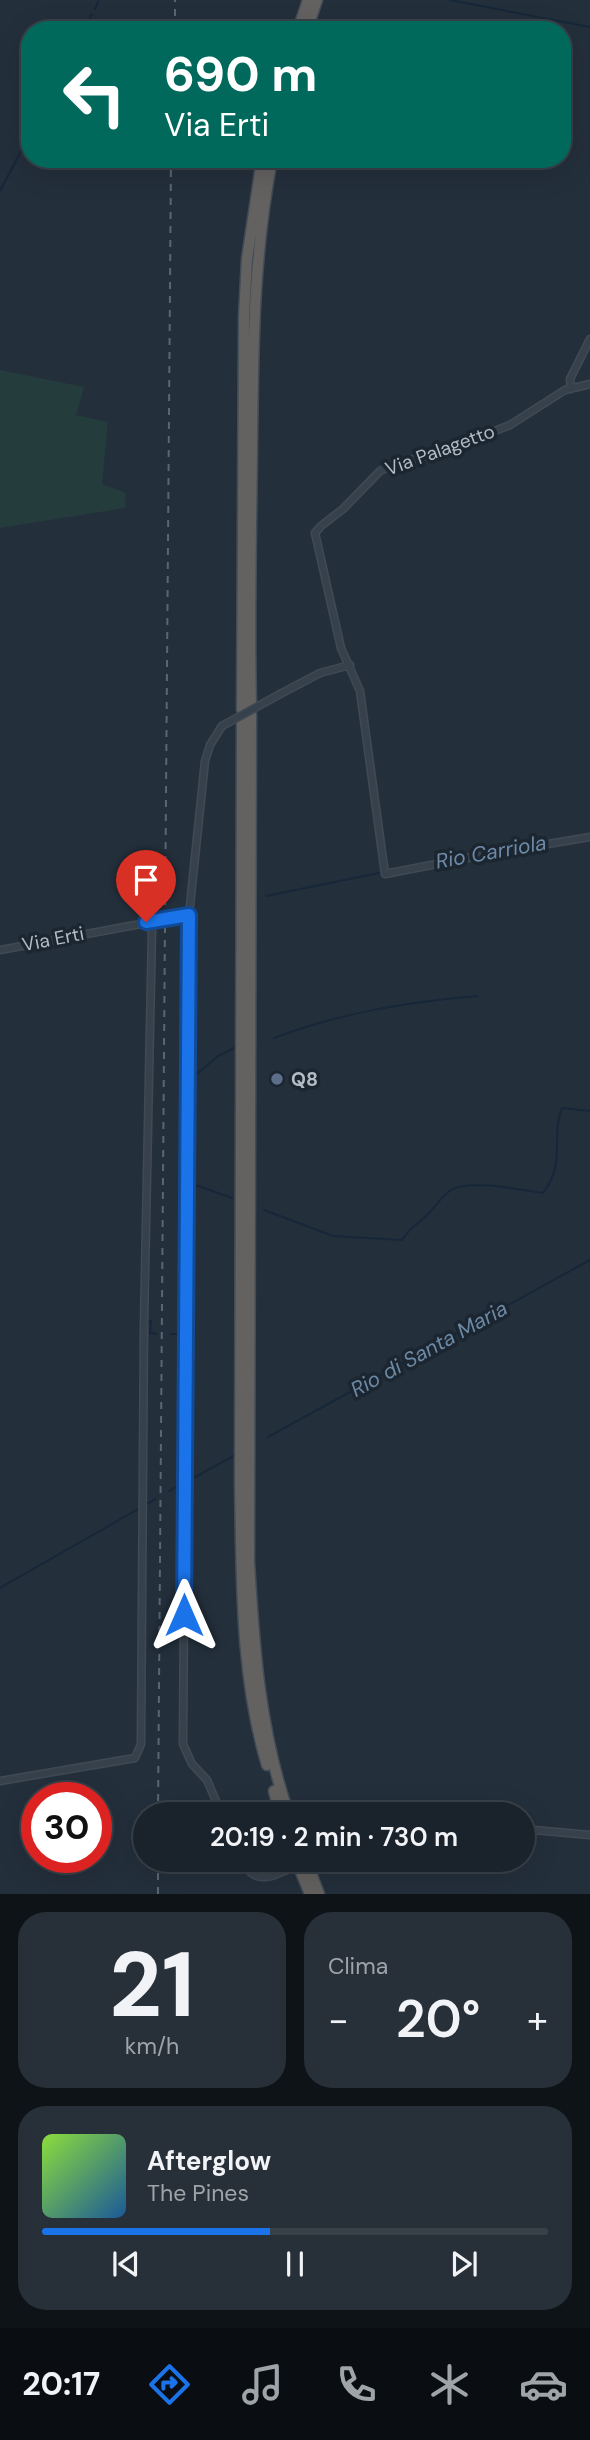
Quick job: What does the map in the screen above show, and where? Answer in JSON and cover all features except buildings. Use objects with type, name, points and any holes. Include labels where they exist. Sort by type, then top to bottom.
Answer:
[{"type":"highway","points":[[301,21],[308,0]]},
{"type":"highway","points":[[310,21],[317,0]]},
{"type":"highway","points":[[261,168],[247,258],[244,316],[249,1562],[254,1642],[264,1722],[285,1802]]},
{"type":"highway","points":[[271,168],[260,237],[253,314],[243,956],[240,1473],[242,1589],[255,1726],[276,1802]]},
{"type":"highway","points":[[301,1872],[310,1894]]},
{"type":"highway","points":[[311,1872],[319,1894]]},
{"type":"street","points":[[571,389],[570,379],[590,339]]},
{"type":"street","name":"Via Palagetto","points":[[590,384],[552,398],[510,425],[443,452],[394,464],[380,471],[344,509],[315,533],[341,648],[360,691],[385,874],[590,837]]},
{"type":"street","points":[[216,1802],[207,1780],[192,1765],[183,1744],[189,915],[205,761],[210,745],[222,726],[320,673],[350,665]]},
{"type":"street","name":"Via Erti","points":[[0,950],[189,915]]},
{"type":"street","points":[[0,1781],[135,1758],[141,1744],[144,1320],[152,930],[141,923]]},
{"type":"street","points":[[535,1830],[590,1835]]},
{"type":"street","points":[[250,1872],[263,1878],[282,1872]]},
{"type":"green space","points":[[0,370],[84,387],[76,415],[108,422],[102,484],[126,493],[125,508],[0,528]]},
{"type":"waterway","points":[[95,9],[99,0]]},
{"type":"waterway","points":[[450,0],[559,21]]},
{"type":"waterway","points":[[88,21],[92,14]]},
{"type":"waterway","points":[[571,23],[590,27]]},
{"type":"waterway","points":[[0,191],[21,151]]},
{"type":"waterway","name":"Rio Carriola","points":[[515,846],[561,839]]},
{"type":"waterway","name":"Rio Carriola","points":[[266,896],[379,873]]},
{"type":"waterway","points":[[274,1038],[374,1010],[477,996]]},
{"type":"waterway","points":[[190,1323],[193,1322],[193,1077],[218,1056],[234,1048]]},
{"type":"waterway","points":[[264,1210],[333,1236],[402,1240],[451,1190],[470,1185],[543,1193],[554,1171],[557,1130],[562,1108],[590,1111]]},
{"type":"waterway","points":[[193,1184],[232,1198]]},
{"type":"waterway","name":"Rio di Santa Maria","points":[[268,1437],[590,1260]]},
{"type":"waterway","points":[[140,1320],[151,1321],[150,1333],[156,1334]]},
{"type":"waterway","points":[[171,1334],[182,1334],[184,1324]]},
{"type":"waterway","name":"Rio di Santa Maria","points":[[186,1482],[237,1454]]},
{"type":"waterway","name":"Rio di Santa Maria","points":[[169,1491],[181,1484]]},
{"type":"waterway","name":"Rio di Santa Maria","points":[[145,1505],[156,1499]]},
{"type":"waterway","name":"Rio di Santa Maria","points":[[0,1588],[140,1508]]},
{"type":"railway","points":[[175,0],[175,21]]},
{"type":"railway","points":[[158,1802],[171,168]]},
{"type":"railway","points":[[158,1872],[158,1894]]},
{"type":"place","name":"Q8","points":[[277,1079]]},
{"type":"route","points":[[146,922],[189,915],[184,1615]]}]
